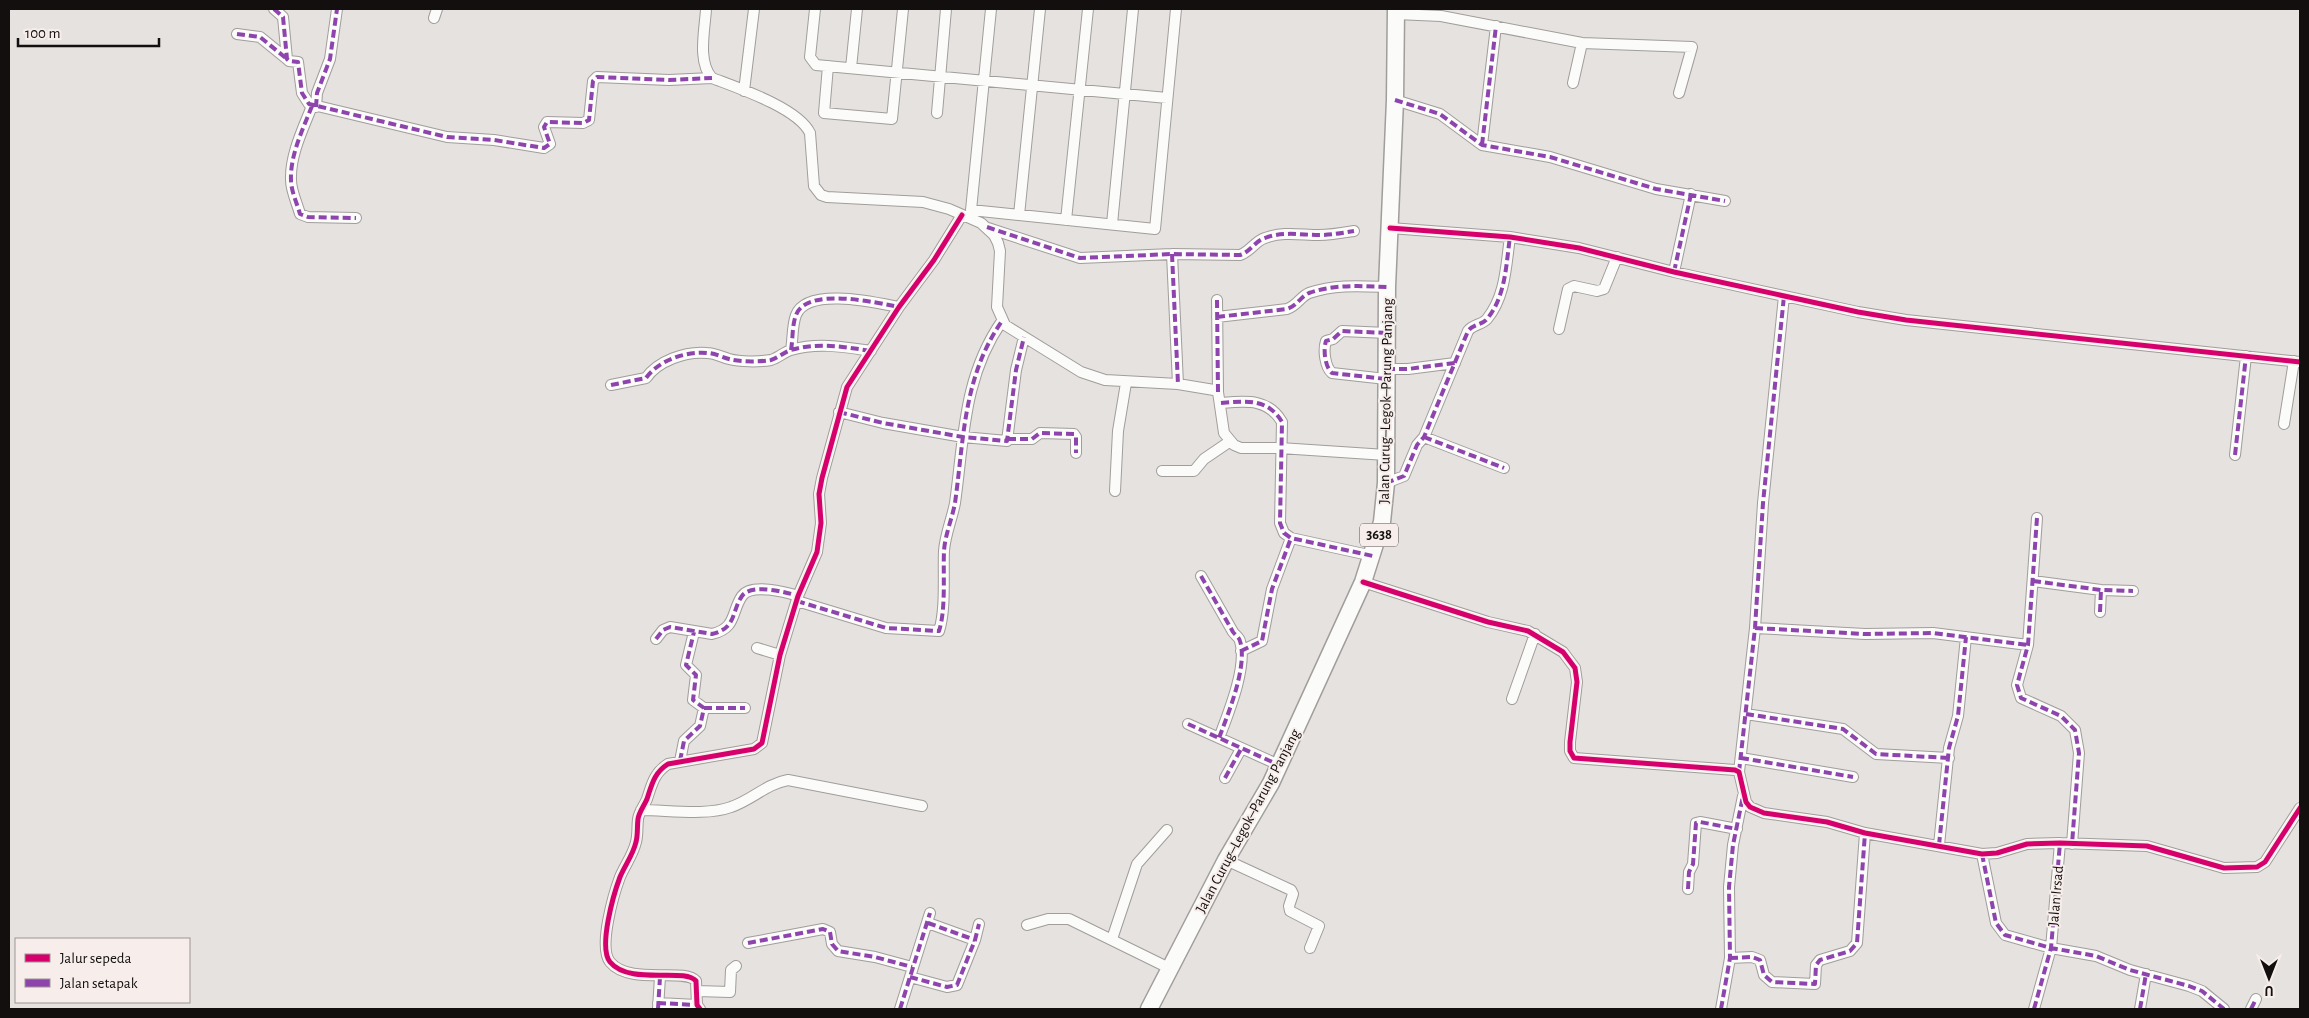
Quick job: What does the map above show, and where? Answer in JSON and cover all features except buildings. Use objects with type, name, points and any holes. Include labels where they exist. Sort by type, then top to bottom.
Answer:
[{"type":"main road","name":"Jalan Curug–Legok–Parung Panjang","points":[[1149,1009],[1226,860],[1271,783],[1363,582],[1373,556],[1382,522],[1386,483],[1387,286],[1395,100],[1396,11]]},
{"type":"street","points":[[274,9],[280,12],[285,21],[287,59]]},
{"type":"street","points":[[337,9],[330,59],[314,106],[300,135],[291,170],[291,181],[300,214],[308,217],[356,218]]},
{"type":"street","points":[[706,9],[704,62],[712,78]]},
{"type":"street","points":[[744,91],[754,9]]},
{"type":"street","points":[[815,9],[810,57],[816,65],[1167,98]]},
{"type":"street","points":[[851,68],[857,9]]},
{"type":"street","points":[[828,66],[824,113],[892,119],[903,9]]},
{"type":"street","points":[[937,113],[946,9]]},
{"type":"street","points":[[991,9],[971,210],[1154,229],[1176,9]]},
{"type":"street","points":[[1018,215],[1040,9]]},
{"type":"street","points":[[1066,220],[1088,9]]},
{"type":"street","points":[[1112,224],[1133,9]]},
{"type":"street","points":[[1396,11],[1441,16],[1582,43],[1692,47],[1679,93]]},
{"type":"street","points":[[1482,145],[1496,26]]},
{"type":"street","points":[[237,34],[260,37],[289,61],[298,62],[304,98],[314,106],[447,137],[494,140],[541,148],[550,144],[544,127],[547,122],[583,122],[589,120],[593,81],[596,77],[669,80],[712,78],[792,114],[806,126],[810,133],[814,186],[820,195],[827,197],[923,202],[943,207],[987,227],[1080,258],[1172,254],[1240,255],[1247,252],[1260,240],[1271,236],[1294,233],[1332,235],[1354,231]]},
{"type":"street","points":[[1573,83],[1582,43]]},
{"type":"street","points":[[1395,100],[1440,114],[1482,145],[1528,155],[1550,157],[1650,188],[1725,201]]},
{"type":"street","points":[[1674,272],[1692,194]]},
{"type":"street","points":[[660,976],[658,1006],[699,1007],[696,981],[690,976],[639,974],[620,968],[610,962],[606,953],[606,931],[620,878],[637,841],[638,820],[655,776],[668,764],[754,749],[759,746],[763,739],[780,655],[798,599],[817,552],[821,523],[819,494],[847,387],[899,307],[934,260],[962,215]]},
{"type":"street","points":[[987,227],[994,235],[1000,251],[997,307],[1002,321],[1024,337],[1081,372],[1105,380],[1126,383],[1178,384],[1210,388],[1218,392]]},
{"type":"street","points":[[1390,228],[1510,237],[1617,256],[1674,272],[1858,312],[1906,320],[2297,361],[2284,424]]},
{"type":"street","points":[[1386,483],[1404,476],[1417,445],[1424,437],[1468,331],[1474,325],[1486,321],[1500,296],[1510,237]]},
{"type":"street","points":[[1172,254],[1178,384]]},
{"type":"street","points":[[1559,328],[1570,288],[1574,286],[1597,291],[1604,288],[1617,256]]},
{"type":"street","points":[[1217,317],[1288,309],[1293,307],[1307,294],[1341,286],[1387,286]]},
{"type":"street","points":[[1721,1009],[1730,958],[1729,887],[1732,845],[1743,796],[1739,772],[1755,628],[1763,503],[1784,296]]},
{"type":"street","points":[[791,350],[796,314],[801,307],[810,302],[848,297],[899,307]]},
{"type":"street","points":[[1217,300],[1218,392],[1224,433],[1229,442],[1241,448],[1280,448],[1386,455]]},
{"type":"street","points":[[656,639],[663,630],[668,628],[712,634],[728,626],[736,613],[741,598],[751,590],[773,590],[886,628],[939,631],[944,594],[945,543],[954,511],[971,386],[985,350],[1002,321]]},
{"type":"street","points":[[1387,333],[1342,331],[1324,345],[1327,366],[1332,373],[1387,374],[1408,369],[1454,363]]},
{"type":"street","points":[[1008,439],[1016,370],[1024,337]]},
{"type":"street","points":[[611,385],[646,378],[660,364],[691,354],[708,352],[731,360],[772,360],[791,350],[830,345],[871,351]]},
{"type":"street","points":[[2235,455],[2246,356]]},
{"type":"street","points":[[1115,491],[1118,431],[1126,383]]},
{"type":"street","points":[[1221,403],[1248,401],[1266,405],[1282,422],[1280,523],[1284,533],[1291,538],[1373,556]]},
{"type":"street","points":[[839,412],[883,423],[963,437],[1003,441],[1008,439],[1032,439],[1040,433],[1075,435],[1076,453]]},
{"type":"street","points":[[1424,437],[1504,468]]},
{"type":"street","points":[[1162,471],[1194,471],[1204,459],[1229,442]]},
{"type":"street","points":[[2036,518],[2028,645],[2017,685],[2021,698],[2061,716],[2072,725],[2078,742],[2072,844]]},
{"type":"street","points":[[1241,651],[1262,641],[1272,589],[1291,538]]},
{"type":"street","points":[[1201,576],[1233,632],[1239,639],[1241,651],[1237,688],[1219,738]]},
{"type":"street","points":[[2033,581],[2101,590],[2133,591]]},
{"type":"street","points":[[1363,582],[1454,612],[1535,634],[1563,652],[1575,668],[1576,699],[1570,742],[1570,751],[1574,758],[1715,768],[1739,772]]},
{"type":"street","points":[[2100,612],[2101,590]]},
{"type":"street","points":[[1755,628],[1865,634],[1933,633],[2028,645]]},
{"type":"street","points":[[694,632],[686,662],[696,675],[693,700],[704,708],[746,708]]},
{"type":"street","points":[[1512,699],[1535,634]]},
{"type":"street","points":[[1939,845],[1951,736],[1958,716],[1966,637]]},
{"type":"street","points":[[757,648],[780,655]]},
{"type":"street","points":[[680,761],[684,741],[700,726],[704,708]]},
{"type":"street","points":[[1746,714],[1843,729],[1876,754],[1949,758]]},
{"type":"street","points":[[1188,724],[1279,765]]},
{"type":"street","points":[[1225,778],[1241,749]]},
{"type":"street","points":[[1741,758],[1853,777]]},
{"type":"street","points":[[642,810],[723,810],[737,805],[774,783],[788,780],[922,806]]},
{"type":"street","points":[[1743,796],[1750,807],[1764,813],[1828,822],[1865,833],[1982,854],[1997,853],[2027,844],[2060,843],[2147,846],[2214,866],[2236,869],[2257,867],[2270,856],[2300,808]]},
{"type":"street","points":[[1688,889],[1689,872],[1694,864],[1696,824],[1700,822],[1737,829]]},
{"type":"street","points":[[1112,939],[1137,864],[1166,830]]},
{"type":"street","points":[[1730,958],[1752,957],[1760,960],[1764,975],[1775,983],[1815,984],[1816,965],[1820,960],[1850,951],[1857,943],[1865,833]]},
{"type":"street","name":"Jalan Irsad","points":[[2034,1009],[2051,948],[2060,843]]},
{"type":"street","points":[[1982,854],[1996,923],[2001,931],[2012,938],[2051,948],[2096,956],[2146,974],[2198,989],[2224,1009]]},
{"type":"street","points":[[1226,860],[1291,890],[1293,894],[1289,906],[1290,911],[1319,926],[1310,948]]},
{"type":"street","points":[[900,1009],[929,918],[975,940]]},
{"type":"street","points":[[1027,925],[1048,919],[1069,919],[1171,969]]},
{"type":"street","points":[[748,943],[823,929],[830,932],[833,948],[838,951],[875,957],[947,987],[954,987],[959,982],[979,924]]},
{"type":"street","points":[[697,992],[730,992],[731,970],[736,966]]},
{"type":"street","points":[[2140,1009],[2146,974]]},
{"type":"street","points":[[2251,1009],[2256,999]]},
{"type":"marked path","points":[[274,9],[283,17],[287,59],[298,62],[302,93],[309,104],[447,137],[494,140],[544,148],[550,144],[544,127],[547,122],[583,123],[589,120],[593,81],[597,77],[669,80],[712,78]]},
{"type":"marked path","points":[[316,107],[317,93],[330,59],[337,9]]},
{"type":"marked path","points":[[1482,145],[1496,26]]},
{"type":"marked path","points":[[237,34],[260,37],[287,59]]},
{"type":"marked path","points":[[1395,100],[1440,114],[1482,145],[1550,157],[1656,189],[1725,201]]},
{"type":"marked path","points":[[312,106],[298,142],[291,171],[292,188],[300,214],[308,217],[356,218]]},
{"type":"marked path","points":[[1674,272],[1691,194]]},
{"type":"marked path","points":[[987,227],[1080,258],[1172,254],[1240,255],[1247,252],[1261,239],[1272,236],[1285,234],[1328,235],[1354,231]]},
{"type":"marked path","points":[[1386,483],[1404,476],[1417,445],[1424,437],[1468,331],[1485,321],[1493,310],[1502,290],[1510,237]]},
{"type":"marked path","points":[[1172,254],[1178,384]]},
{"type":"marked path","points":[[1217,317],[1287,309],[1309,293],[1329,288],[1348,286],[1387,287]]},
{"type":"marked path","points":[[1739,772],[1755,628],[1763,503],[1784,296]]},
{"type":"marked path","points":[[791,350],[796,315],[803,306],[814,301],[828,299],[860,300],[899,307]]},
{"type":"marked path","points":[[1217,300],[1218,392]]},
{"type":"marked path","points":[[797,601],[886,628],[939,631],[943,603],[945,545],[955,503],[967,409],[979,364],[989,342],[1002,321]]},
{"type":"marked path","points":[[1386,379],[1332,373],[1326,363],[1325,349],[1326,341],[1333,339],[1342,331],[1387,333]]},
{"type":"marked path","points":[[839,412],[883,423],[963,437],[1007,441],[1016,370],[1024,337]]},
{"type":"marked path","points":[[611,385],[646,378],[665,362],[690,354],[710,353],[733,360],[755,361],[771,360],[791,350],[811,346],[831,346],[871,351]]},
{"type":"marked path","points":[[2235,455],[2246,356]]},
{"type":"marked path","points":[[1387,369],[1408,369],[1455,363]]},
{"type":"marked path","points":[[1221,403],[1248,402],[1263,405],[1276,414],[1282,422],[1280,523],[1284,533],[1291,538],[1373,556]]},
{"type":"marked path","points":[[1008,439],[1032,439],[1040,433],[1074,434],[1076,437],[1076,453]]},
{"type":"marked path","points":[[1424,437],[1504,468]]},
{"type":"marked path","points":[[2037,518],[2028,645],[2017,685],[2021,698],[2061,716],[2075,730],[2079,753],[2072,844]]},
{"type":"marked path","points":[[1241,651],[1262,641],[1272,589],[1291,538]]},
{"type":"marked path","points":[[1201,576],[1239,640],[1242,651],[1236,690],[1219,738]]},
{"type":"marked path","points":[[2033,581],[2101,590],[2133,591]]},
{"type":"marked path","points":[[656,639],[663,630],[670,627],[712,634],[726,628],[730,624],[739,602],[746,592],[761,589],[785,592],[798,596]]},
{"type":"marked path","points":[[2100,612],[2101,590]]},
{"type":"marked path","points":[[1755,628],[1865,634],[1933,633],[2028,645]]},
{"type":"marked path","points":[[680,761],[684,741],[700,726],[704,708],[693,700],[696,675],[686,665],[694,632]]},
{"type":"marked path","points":[[1939,845],[1949,748],[1958,716],[1966,637]]},
{"type":"marked path","points":[[704,708],[745,708]]},
{"type":"marked path","points":[[1746,714],[1843,729],[1876,754],[1949,758]]},
{"type":"marked path","points":[[1188,724],[1279,765]]},
{"type":"marked path","points":[[1225,778],[1241,749]]},
{"type":"marked path","points":[[1741,758],[1853,777]]},
{"type":"marked path","points":[[1721,1009],[1730,958],[1729,887],[1733,845],[1743,796]]},
{"type":"marked path","points":[[1688,889],[1689,872],[1693,864],[1696,823],[1700,822],[1737,829]]},
{"type":"marked path","points":[[1730,958],[1752,957],[1760,960],[1764,975],[1772,982],[1815,984],[1816,965],[1820,960],[1850,951],[1857,943],[1865,833]]},
{"type":"marked path","points":[[2034,1009],[2051,948],[2060,843]]},
{"type":"marked path","points":[[1982,854],[1996,923],[2005,935],[2051,948],[2096,956],[2130,970],[2189,986],[2202,991],[2224,1009]]},
{"type":"marked path","points":[[900,1009],[930,913]]},
{"type":"marked path","points":[[928,923],[975,940]]},
{"type":"marked path","points":[[910,977],[947,987],[957,985],[975,940],[979,924]]},
{"type":"marked path","points":[[748,943],[823,929],[830,932],[832,944],[838,951],[875,957],[912,967]]},
{"type":"marked path","points":[[2140,1009],[2146,974]]},
{"type":"marked path","points":[[658,1009],[660,977]]},
{"type":"marked path","points":[[2251,1009],[2256,999]]},
{"type":"marked path","points":[[658,1003],[697,1005]]},
{"type":"cycle path","points":[[700,1009],[697,1005],[696,981],[690,977],[630,973],[619,969],[610,962],[607,955],[606,933],[608,920],[620,877],[635,847],[640,811],[647,799],[654,779],[663,767],[668,764],[754,749],[762,743],[780,655],[798,596],[817,552],[821,523],[819,494],[847,387],[899,307],[934,260],[962,215]]},
{"type":"cycle path","points":[[1390,228],[1510,237],[1579,248],[1674,272],[1858,312],[1906,320],[2300,362]]},
{"type":"cycle path","points":[[1363,582],[1488,622],[1528,631],[1563,652],[1575,668],[1577,682],[1570,742],[1570,751],[1574,758],[1735,770],[1739,772],[1746,802],[1750,807],[1764,813],[1827,822],[1865,833],[1982,854],[1997,853],[2027,844],[2060,843],[2147,846],[2224,868],[2257,867],[2265,862],[2300,808]]}]
